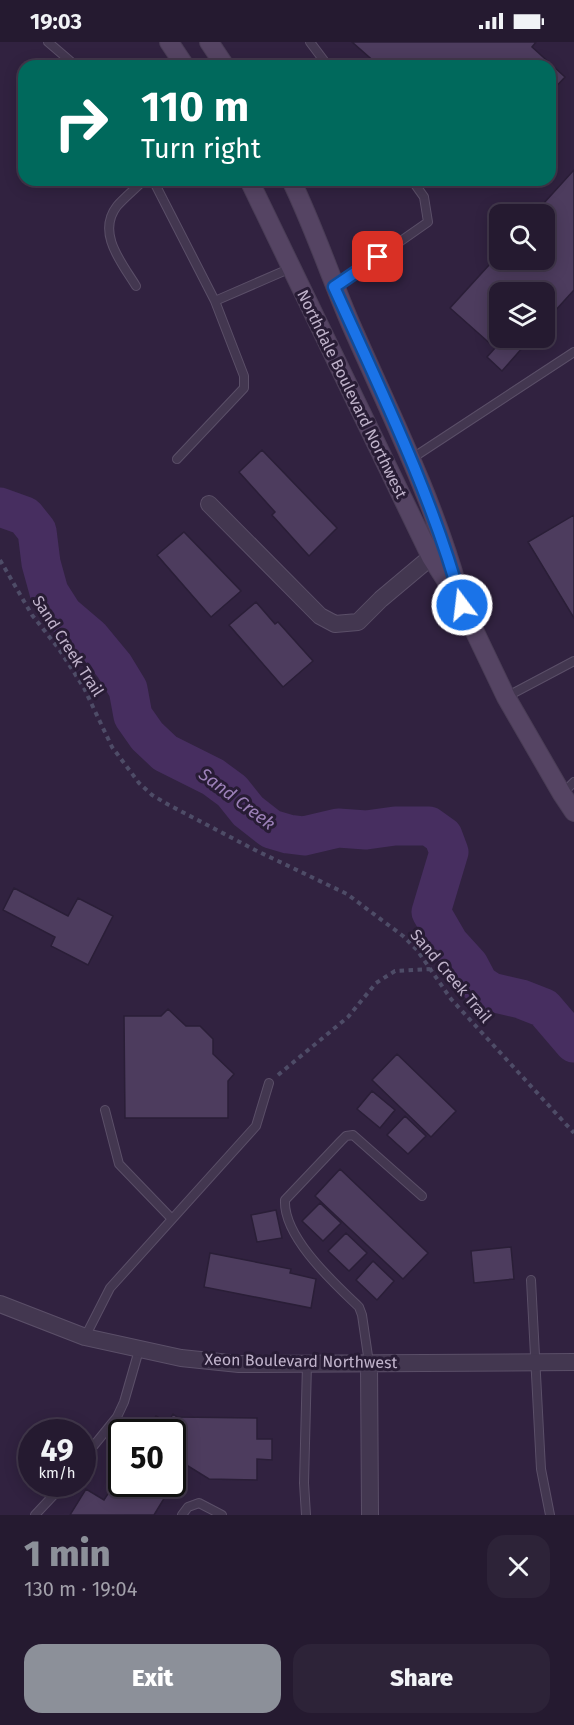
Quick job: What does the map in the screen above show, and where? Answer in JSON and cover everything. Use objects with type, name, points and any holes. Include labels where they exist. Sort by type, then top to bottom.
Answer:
[{"type":"main road","points":[[169,42],[181,60]]},
{"type":"main road","points":[[209,42],[221,60]]},
{"type":"main road","name":"Northdale Boulevard Northwest","points":[[252,186],[431,557],[462,605],[506,697],[568,788],[574,812]]},
{"type":"main road","name":"Northdale Boulevard Northwest","points":[[293,186],[334,287],[410,459],[449,556],[462,605]]},
{"type":"street","points":[[209,504],[320,616],[335,624],[358,622],[381,599],[431,557]]},
{"type":"street","name":"Xeon Boulevard Northwest","points":[[0,1304],[85,1337],[181,1358],[239,1364],[574,1362]]},
{"type":"street","points":[[369,1363],[370,1515]]},
{"type":"lane","points":[[48,42],[69,60]]},
{"type":"lane","points":[[310,42],[324,60]]},
{"type":"lane","points":[[136,286],[112,247],[109,231],[110,218],[116,208],[138,186]]},
{"type":"lane","points":[[156,186],[215,301],[244,376],[244,388],[177,459]]},
{"type":"lane","points":[[334,287],[428,222],[424,197],[416,186]]},
{"type":"lane","points":[[215,301],[292,268]]},
{"type":"lane","points":[[410,459],[574,352]]},
{"type":"lane","points":[[506,697],[574,661]]},
{"type":"lane","points":[[85,1337],[110,1288],[256,1126],[269,1083]]},
{"type":"lane","points":[[105,1110],[118,1164],[172,1219]]},
{"type":"lane","points":[[369,1363],[363,1315],[359,1307],[315,1264],[296,1234],[285,1209],[285,1200],[340,1141],[346,1136],[353,1135],[422,1196]]},
{"type":"lane","points":[[531,1280],[541,1469],[550,1515]]},
{"type":"lane","points":[[96,1443],[117,1417],[124,1402],[139,1350]]},
{"type":"lane","points":[[306,1515],[304,1483],[307,1364]]},
{"type":"lane","points":[[35,1515],[52,1497]]},
{"type":"lane","points":[[182,1515],[188,1508],[199,1503],[222,1515]]},
{"type":"path","name":"Sand Creek Trail","points":[[0,560],[32,615],[59,649],[84,688],[112,747],[139,783],[152,795],[255,850],[347,894],[403,936],[417,950],[451,999],[574,1133]]},
{"type":"path","points":[[269,1083],[348,1017],[376,983],[395,971],[430,969]]},
{"type":"building","points":[[352,42],[536,42],[532,47],[546,60],[372,60]]},
{"type":"building","points":[[556,69],[565,77],[556,87]]},
{"type":"building","points":[[574,170],[574,290],[555,311],[555,282],[489,282],[489,343],[450,308],[489,265],[489,270],[555,270],[555,204],[543,204]]},
{"type":"building","points":[[495,348],[522,348],[502,371],[487,357]]},
{"type":"building","points":[[262,450],[337,528],[309,556],[272,515],[275,512],[239,472]]},
{"type":"building","points":[[574,515],[574,618],[528,542]]},
{"type":"building","points":[[184,532],[241,591],[211,617],[157,555]]},
{"type":"building","points":[[256,602],[275,624],[278,622],[313,661],[283,687],[229,625]]},
{"type":"building","points":[[14,888],[68,916],[78,898],[113,916],[88,965],[51,946],[55,937],[3,910]]},
{"type":"building","points":[[168,1009],[186,1026],[200,1026],[213,1039],[213,1054],[234,1074],[228,1081],[228,1118],[125,1118],[124,1016],[161,1016]]},
{"type":"building","points":[[397,1054],[456,1111],[431,1137],[372,1080]]},
{"type":"building","points":[[372,1091],[395,1110],[380,1128],[357,1109]]},
{"type":"building","points":[[405,1116],[426,1136],[408,1154],[387,1135]]},
{"type":"building","points":[[340,1169],[428,1253],[403,1279],[315,1196]]},
{"type":"building","points":[[320,1203],[341,1223],[323,1241],[302,1221]]},
{"type":"building","points":[[276,1210],[282,1238],[257,1242],[251,1215]]},
{"type":"building","points":[[346,1233],[367,1253],[349,1271],[328,1251]]},
{"type":"building","points":[[511,1247],[514,1279],[474,1283],[471,1251]]},
{"type":"building","points":[[210,1253],[291,1269],[290,1273],[316,1279],[311,1308],[204,1287]]},
{"type":"building","points":[[373,1261],[394,1281],[377,1300],[356,1280]]},
{"type":"building","points":[[173,1414],[177,1417],[257,1418],[257,1439],[272,1439],[272,1460],[257,1459],[257,1480],[209,1479],[186,1465],[186,1419],[170,1419]]},
{"type":"building","points":[[108,1494],[108,1497],[165,1497],[154,1515],[70,1515],[81,1497],[96,1497],[96,1495],[104,1500]]},
{"type":"waterway","name":"Sand Creek","points":[[0,507],[25,516],[37,531],[41,563],[49,592],[63,614],[90,637],[114,666],[128,689],[133,716],[147,736],[165,753],[213,777],[232,791],[248,811],[271,829],[288,834],[304,836],[338,828],[366,830],[395,826],[429,826],[443,836],[449,852],[431,912],[449,943],[469,965],[479,984],[491,992],[521,999],[544,1008],[574,1043]]},
{"type":"route","points":[[378,257],[334,287],[410,459],[449,556],[462,605]]}]
